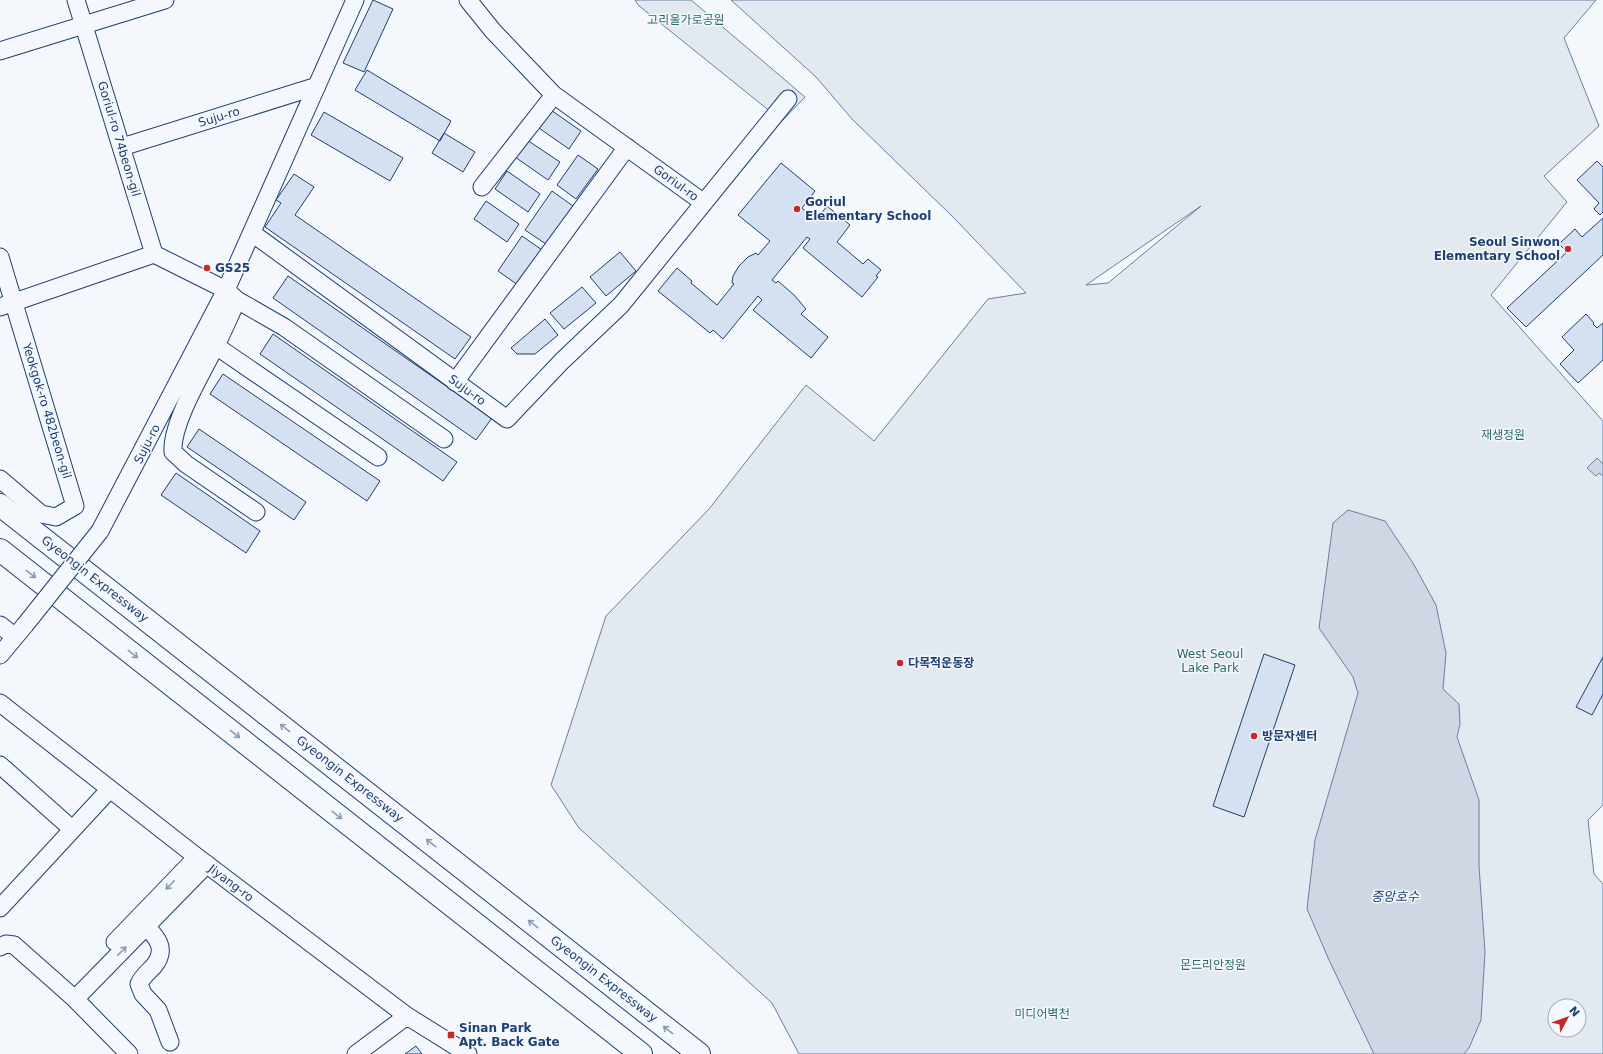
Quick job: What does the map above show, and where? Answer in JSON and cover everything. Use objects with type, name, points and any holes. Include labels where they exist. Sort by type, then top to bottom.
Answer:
[{"type":"highway","name":"Gyeongin Expressway","points":[[0,504],[699,1054]]},
{"type":"highway","points":[[0,550],[641,1054]]},
{"type":"street","name":"Goriul-ro 74beon-gil","points":[[76,0],[85,25],[154,254]]},
{"type":"street","points":[[0,51],[165,0]]},
{"type":"street","name":"Suju-ro","points":[[0,655],[100,531],[231,295],[252,233],[355,0]]},
{"type":"street","name":"Goriul-ro","points":[[468,0],[493,31],[554,95],[704,203],[621,305],[562,362],[507,419]]},
{"type":"street","name":"Suju-ro","points":[[122,147],[317,86]]},
{"type":"street","points":[[482,187],[554,95]]},
{"type":"street","points":[[704,203],[788,99]]},
{"type":"street","points":[[455,382],[627,147]]},
{"type":"street","name":"Suju-ro","points":[[252,233],[507,419]]},
{"type":"street","points":[[7,304],[154,254],[231,295],[284,327],[444,439]]},
{"type":"street","name":"Yeokgok-ro 482beon-gil","points":[[0,257],[7,304],[75,506],[64,514],[56,517],[41,514],[0,479]]},
{"type":"street","points":[[231,295],[216,346],[188,399],[172,442],[173,452],[186,464],[256,512]]},
{"type":"street","points":[[216,346],[378,457]]},
{"type":"street","points":[[0,625],[20,631]]},
{"type":"street","name":"Jiyang-ro","points":[[0,703],[202,861],[407,1016],[468,1054]]},
{"type":"street","points":[[0,765],[72,829]]},
{"type":"street","points":[[0,908],[11,898],[72,829],[110,790]]},
{"type":"street","points":[[71,995],[202,861]]},
{"type":"street","points":[[142,922],[157,938],[161,946],[160,954],[156,963],[139,984],[143,994],[158,1010],[170,1042]]},
{"type":"street","points":[[0,947],[6,944],[14,945],[71,995],[129,1054]]},
{"type":"street","points":[[356,1054],[407,1016]]},
{"type":"green space","name":"고리울가로공원","points":[[635,0],[691,0],[805,97],[782,121],[638,5]]},
{"type":"green space","name":"West Seoul Lake Park","points":[[731,0],[1596,0],[1564,38],[1599,126],[1544,176],[1567,202],[1491,295],[1603,421],[1603,805],[1588,820],[1594,874],[1603,884],[1603,1054],[799,1054],[772,1003],[579,828],[551,785],[606,616],[709,509],[806,385],[874,441],[988,299],[1026,293],[953,217],[852,119],[816,77]],"holes":[[[1201,206],[1108,283],[1086,285]]]},
{"type":"water","points":[[1597,458],[1603,464],[1603,476],[1599,473],[1596,476],[1587,468]]},
{"type":"water","name":"중앙호수","points":[[1348,510],[1385,521],[1413,563],[1436,605],[1446,653],[1443,689],[1459,704],[1460,724],[1457,737],[1479,800],[1479,866],[1485,952],[1481,1020],[1469,1048],[1464,1054],[1374,1054],[1329,960],[1307,909],[1315,840],[1358,693],[1353,677],[1319,628],[1333,523]]},
{"type":"building","points":[[373,0],[393,9],[364,72],[343,63]]},
{"type":"building","points":[[367,70],[451,121],[440,141],[355,90]]},
{"type":"building","points":[[548,108],[581,131],[569,149],[536,126]]},
{"type":"building","points":[[324,112],[403,158],[390,181],[311,135]]},
{"type":"building","points":[[444,133],[475,152],[463,172],[432,153]]},
{"type":"building","points":[[527,140],[560,162],[548,180],[515,157]]},
{"type":"building","points":[[578,155],[598,169],[576,199],[557,185]]},
{"type":"building","points":[[1597,161],[1603,167],[1603,212],[1600,215],[1594,209],[1599,203],[1577,180]]},
{"type":"building","points":[[781,163],[815,191],[802,208],[816,220],[827,206],[850,225],[837,242],[863,264],[868,259],[881,270],[876,276],[878,277],[862,297],[803,248],[810,239],[807,237],[772,280],[776,283],[778,281],[794,295],[806,309],[801,314],[828,337],[811,358],[753,310],[762,300],[758,296],[723,339],[713,330],[710,333],[658,291],[677,268],[692,281],[691,283],[717,305],[734,284],[732,283],[733,276],[739,266],[748,257],[756,253],[758,255],[770,241],[738,215]]},
{"type":"building","points":[[507,171],[540,194],[528,212],[495,189]]},
{"type":"building","points":[[294,174],[314,187],[295,215],[471,337],[455,359],[265,227],[281,203],[276,200]]},
{"type":"building","points":[[552,191],[573,206],[546,244],[525,230]]},
{"type":"building","points":[[486,201],[519,224],[507,242],[474,219]]},
{"type":"building","points":[[1603,218],[1603,255],[1526,327],[1507,308],[1567,252],[1559,244],[1575,229],[1582,237]]},
{"type":"building","points":[[522,236],[542,250],[518,285],[498,271]]},
{"type":"building","points":[[620,252],[636,271],[606,296],[590,277]]},
{"type":"building","points":[[288,276],[492,418],[476,440],[273,298]]},
{"type":"building","points":[[582,287],[596,303],[564,329],[550,313]]},
{"type":"building","points":[[1586,314],[1597,328],[1603,323],[1603,360],[1578,383],[1560,364],[1574,350],[1562,337]]},
{"type":"building","points":[[545,319],[558,335],[535,354],[517,354],[511,348]]},
{"type":"building","points":[[273,334],[457,462],[443,481],[260,354]]},
{"type":"building","points":[[223,374],[380,481],[367,501],[210,394]]},
{"type":"building","points":[[199,429],[306,502],[294,520],[187,447]]},
{"type":"building","points":[[176,473],[260,531],[246,553],[161,495]]},
{"type":"building","name":"방문자센터","points":[[1264,654],[1295,665],[1244,817],[1213,806]]},
{"type":"building","points":[[1603,657],[1603,694],[1592,715],[1576,707]]},
{"type":"building","points":[[416,1046],[422,1054],[405,1054]]},
{"type":"place","name":"Goriul Elementary School","points":[[797,209]]},
{"type":"place","name":"Seoul Sinwon Elementary School","points":[[1568,249]]},
{"type":"place","name":"GS25","points":[[207,268]]},
{"type":"place","name":"다목적운동장","points":[[900,663]]},
{"type":"place","name":"방문자센터","points":[[1254,736]]},
{"type":"place","name":"Sinan Park Apt. Back Gate","points":[[451,1035]]},
{"type":"park label","name":"재생정원","points":[[1503,435]]},
{"type":"park label","name":"몬드리안정원","points":[[1213,965]]},
{"type":"park label","name":"미디어벽천","points":[[1042,1014]]}]
